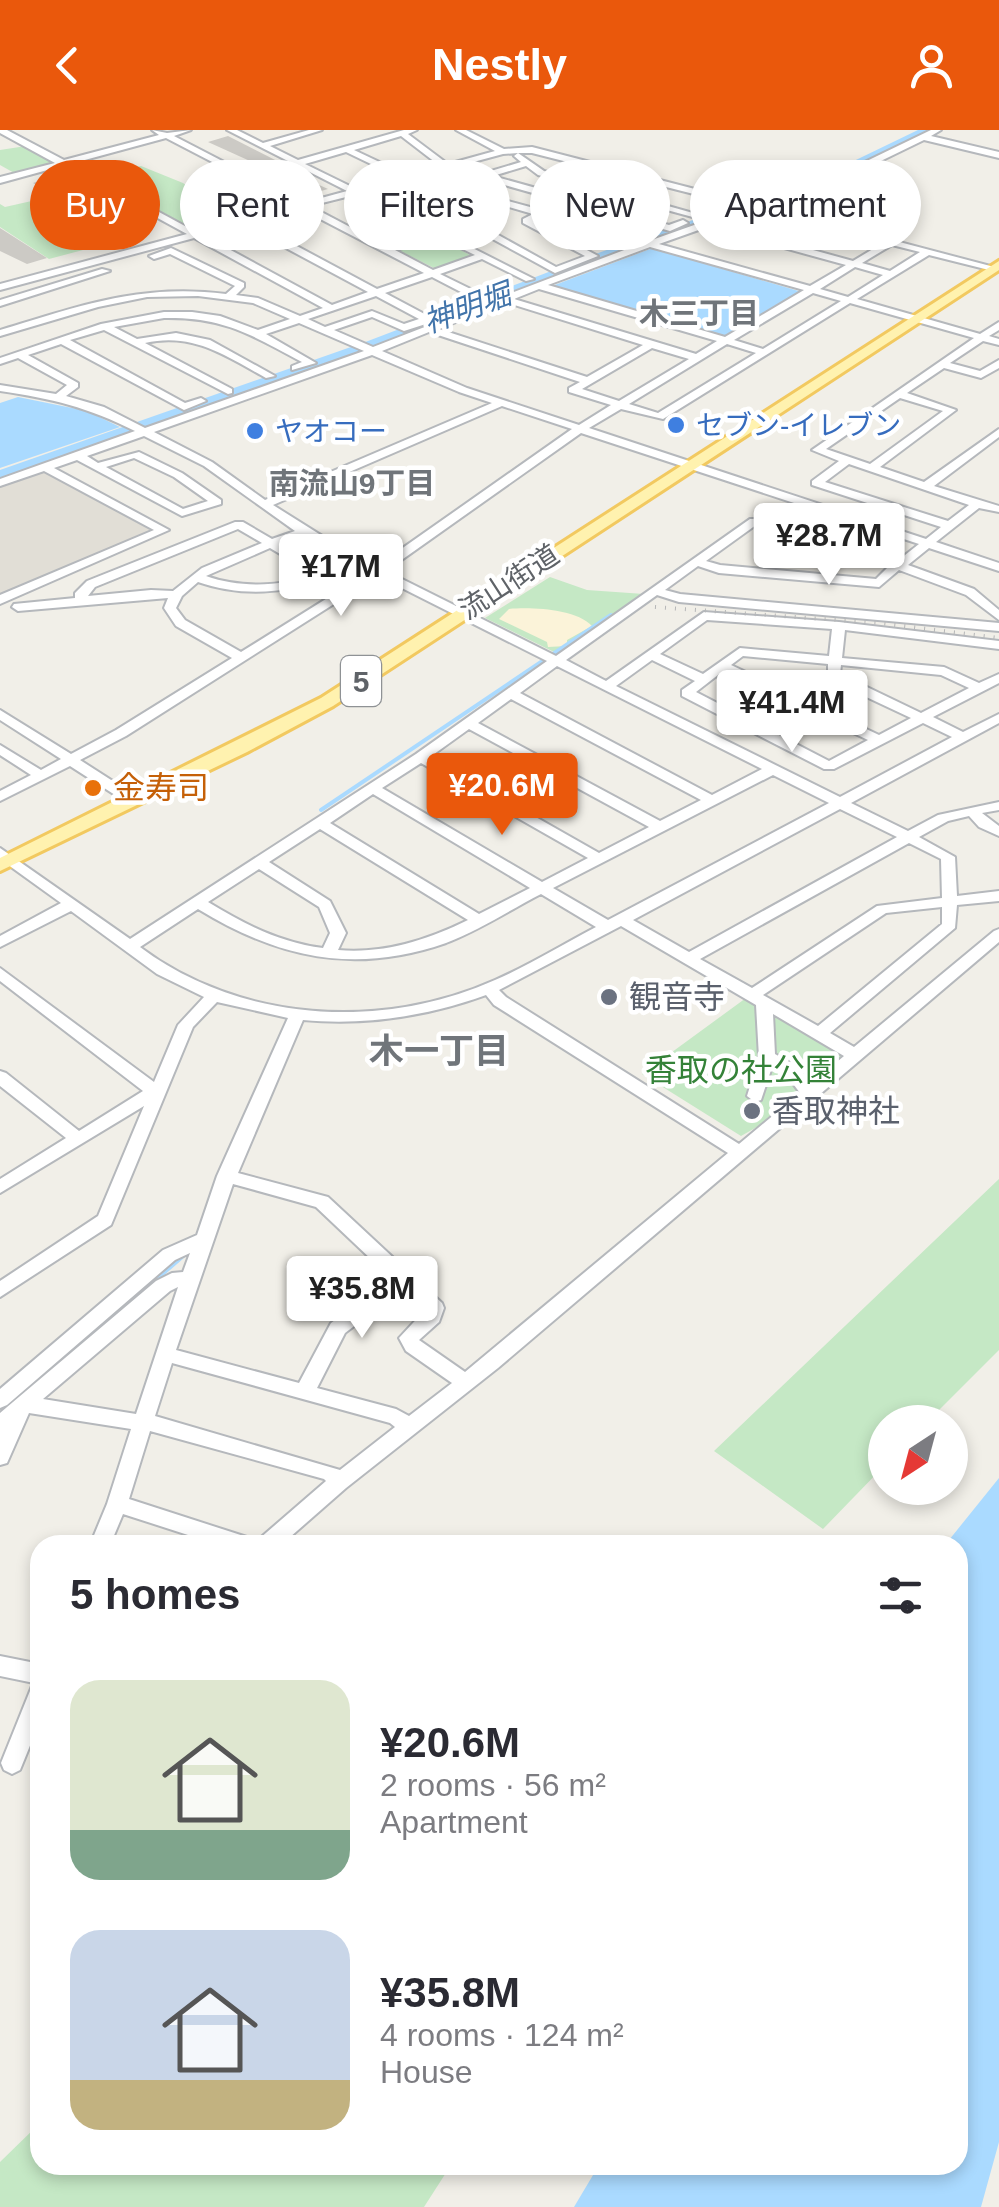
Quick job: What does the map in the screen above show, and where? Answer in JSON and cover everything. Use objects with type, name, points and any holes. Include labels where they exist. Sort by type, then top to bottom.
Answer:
[{"type":"main road","name":"流山街道","points":[[3,859],[305,715],[996,266]]},
{"type":"street","points":[[1,130],[57,160]]},
{"type":"street","points":[[156,130],[213,160]]},
{"type":"street","points":[[75,160],[188,130]]},
{"type":"street","points":[[235,132],[255,130]]},
{"type":"street","points":[[262,146],[318,130]]},
{"type":"street","points":[[461,131],[476,130]]},
{"type":"street","points":[[874,160],[937,130]]},
{"type":"street","points":[[461,131],[528,163]]},
{"type":"street","points":[[235,132],[292,160]]},
{"type":"street","points":[[308,160],[407,132],[440,160]]},
{"type":"street","points":[[922,137],[999,154]]},
{"type":"street","points":[[13,146],[25,143]]},
{"type":"street","points":[[346,149],[368,160]]},
{"type":"street","points":[[473,160],[532,150],[570,160]]},
{"type":"street","points":[[510,168],[528,163]]},
{"type":"street","points":[[0,168],[15,176]]},
{"type":"street","points":[[0,180],[30,172]]},
{"type":"street","points":[[670,208],[703,217],[670,228]]},
{"type":"street","points":[[0,287],[180,238]]},
{"type":"street","points":[[510,245],[555,270],[592,256],[581,250]]},
{"type":"street","points":[[0,305],[171,250],[241,285],[230,295]]},
{"type":"street","points":[[224,250],[331,308]]},
{"type":"street","points":[[293,250],[427,323],[588,381]]},
{"type":"street","points":[[386,250],[488,302]]},
{"type":"street","points":[[470,250],[534,282],[764,352]]},
{"type":"street","points":[[504,300],[534,282],[625,250]]},
{"type":"street","points":[[670,250],[999,342]]},
{"type":"street","points":[[802,250],[890,274]]},
{"type":"street","points":[[0,797],[73,761],[378,571],[580,429],[878,250]]},
{"type":"street","points":[[920,250],[996,266]]},
{"type":"street","points":[[651,344],[573,390],[658,417],[927,252]]},
{"type":"street","points":[[256,334],[482,256]]},
{"type":"street","points":[[40,290],[228,392]]},
{"type":"street","points":[[0,333],[71,309],[147,294],[230,295],[266,303],[366,350],[501,403],[999,567]]},
{"type":"street","points":[[0,483],[488,302],[504,300],[697,358]]},
{"type":"street","points":[[0,305],[30,322]]},
{"type":"street","points":[[0,361],[108,327],[148,317],[187,314],[229,322],[311,362],[184,407],[64,341]]},
{"type":"street","points":[[324,330],[372,314],[404,328],[427,323]]},
{"type":"street","points":[[999,325],[818,450],[999,508]]},
{"type":"street","points":[[137,342],[166,334],[188,335],[270,376]]},
{"type":"street","points":[[20,354],[74,385],[58,397]]},
{"type":"street","points":[[981,375],[999,363]]},
{"type":"street","points":[[942,364],[999,380]]},
{"type":"street","points":[[0,388],[92,406],[140,429],[208,464],[304,532],[948,857],[950,925],[818,1035]]},
{"type":"street","points":[[870,469],[951,410],[898,394]]},
{"type":"street","points":[[264,505],[501,403]]},
{"type":"street","points":[[926,486],[999,432]]},
{"type":"street","points":[[77,456],[97,467],[182,513],[217,502],[178,475],[135,454],[97,467]]},
{"type":"street","points":[[846,461],[816,483],[950,526]]},
{"type":"street","points":[[178,475],[208,464]]},
{"type":"street","points":[[0,600],[163,530],[45,467]]},
{"type":"street","points":[[698,562],[719,569],[879,583],[977,504]]},
{"type":"street","points":[[130,946],[261,864],[469,724],[758,521],[970,592],[999,616]]},
{"type":"street","points":[[82,600],[81,593],[91,584],[238,524],[324,575],[302,582],[229,588],[196,577]]},
{"type":"street","points":[[240,657],[180,623],[170,608],[174,595],[196,577],[304,532]]},
{"type":"street","points":[[657,591],[679,598],[999,626]]},
{"type":"street","points":[[18,606],[174,595]]},
{"type":"street","points":[[607,686],[704,616],[839,626],[999,645]]},
{"type":"street","points":[[839,626],[833,676],[964,738]]},
{"type":"street","points":[[979,688],[944,671],[740,652],[688,691],[689,696],[830,766],[999,678]]},
{"type":"street","points":[[652,654],[702,679]]},
{"type":"street","points":[[721,665],[879,740]]},
{"type":"street","points":[[511,694],[712,800]]},
{"type":"street","points":[[0,714],[130,798]]},
{"type":"street","points":[[3,859],[178,980],[214,996],[298,1014],[406,1012],[489,989],[999,718]]},
{"type":"street","points":[[469,724],[660,828]]},
{"type":"street","points":[[727,746],[755,729]]},
{"type":"street","points":[[0,748],[42,776]]},
{"type":"street","points":[[420,757],[598,858]]},
{"type":"street","points":[[199,904],[262,940],[328,954],[408,949],[479,920],[773,769]]},
{"type":"street","points":[[372,788],[542,887],[688,959],[854,1056]]},
{"type":"street","points":[[688,959],[942,818],[999,806]]},
{"type":"street","points":[[972,811],[999,832]]},
{"type":"street","points":[[319,822],[479,920]]},
{"type":"street","points":[[261,864],[325,904],[338,933],[328,954]]},
{"type":"street","points":[[758,1000],[882,908],[999,896]]},
{"type":"street","points":[[0,942],[72,904]]},
{"type":"street","points":[[278,1535],[466,1383],[999,934]]},
{"type":"street","points":[[0,973],[157,1092]]},
{"type":"street","points":[[489,989],[500,1000],[738,1152]]},
{"type":"street","points":[[0,1290],[105,1220],[186,1026],[214,996]]},
{"type":"street","points":[[755,1096],[767,1058],[758,1000]]},
{"type":"street","points":[[104,1535],[201,1240],[250,1114],[298,1014]]},
{"type":"street","points":[[767,1058],[794,1073],[810,1095]]},
{"type":"street","points":[[0,1076],[78,1139]]},
{"type":"street","points":[[0,1187],[157,1092]]},
{"type":"street","points":[[226,1176],[322,1202],[435,1308],[432,1318],[409,1338],[413,1346],[466,1383]]},
{"type":"street","points":[[0,1424],[8,1402],[169,1255],[201,1240]]},
{"type":"street","points":[[0,1457],[8,1402],[163,1286],[178,1278],[188,1279]]},
{"type":"street","points":[[306,1391],[338,1328],[404,1278]]},
{"type":"street","points":[[166,1354],[396,1417],[411,1428]]},
{"type":"street","points":[[8,1402],[143,1422],[331,1473],[339,1482]]},
{"type":"street","points":[[117,1504],[215,1535]]},
{"type":"street","points":[[0,1666],[30,1672]]},
{"type":"street","points":[[12,1763],[30,1723]]},
{"type":"shaded area","points":[[45,472],[149,529],[149,533],[0,596],[0,487]]},
{"type":"green space","points":[[26,146],[52,160],[30,160],[30,170],[16,174],[0,165],[0,150]]},
{"type":"green space","points":[[160,174],[180,182],[180,222],[160,211]]},
{"type":"green space","points":[[30,201],[30,247],[0,227],[0,204],[5,207]]},
{"type":"green space","points":[[35,250],[83,250],[49,259]]},
{"type":"green space","points":[[398,250],[461,250],[474,257],[438,270]]},
{"type":"green space","points":[[550,577],[587,590],[644,594],[561,652],[485,618]]},
{"type":"green space","name":"香取の社公園","points":[[746,998],[846,1057],[766,1122],[741,1136],[642,1074]]},
{"type":"green space","points":[[999,1179],[999,1350],[944,1405],[868,1405],[868,1483],[823,1529],[714,1451]]},
{"type":"green space","points":[[30,2133],[30,2175],[445,2175],[424,2207],[0,2207],[0,2162]]},
{"type":"sand","points":[[509,609],[565,613],[592,626],[567,640],[567,646],[548,647],[547,642],[499,619]]},
{"type":"water","points":[[647,250],[658,250],[802,292],[722,337],[552,286]]},
{"type":"water","points":[[18,397],[87,411],[120,427],[0,468],[0,403]]},
{"type":"water","points":[[999,1478],[999,2142],[981,2207],[574,2207],[593,2175],[968,2175],[968,1535],[953,1535]]},
{"type":"building","points":[[228,136],[275,160],[248,160],[208,142]]},
{"type":"building","points":[[0,228],[47,258],[27,264],[0,251]]},
{"type":"waterway","name":"神明堀","points":[[0,476],[374,345],[607,255],[836,175],[929,130]]},
{"type":"waterway","points":[[321,810],[611,615]]},
{"type":"waterway","points":[[29,1389],[187,1252]]},
{"type":"railway","points":[[655,607],[880,623],[999,638]]},
{"type":"place","name":"セブン-イレブン","points":[[676,425]]},
{"type":"place","name":"ヤオコー","points":[[255,431]]},
{"type":"place","name":"金寿司","points":[[93,788]]},
{"type":"place","name":"観音寺","points":[[609,997]]},
{"type":"place","name":"香取神社","points":[[752,1111]]},
{"type":"district","name":"木三丁目","points":[[699,313]]},
{"type":"district","name":"南流山9丁目","points":[[352,483]]},
{"type":"district","name":"木一丁目","points":[[439,1050]]}]
